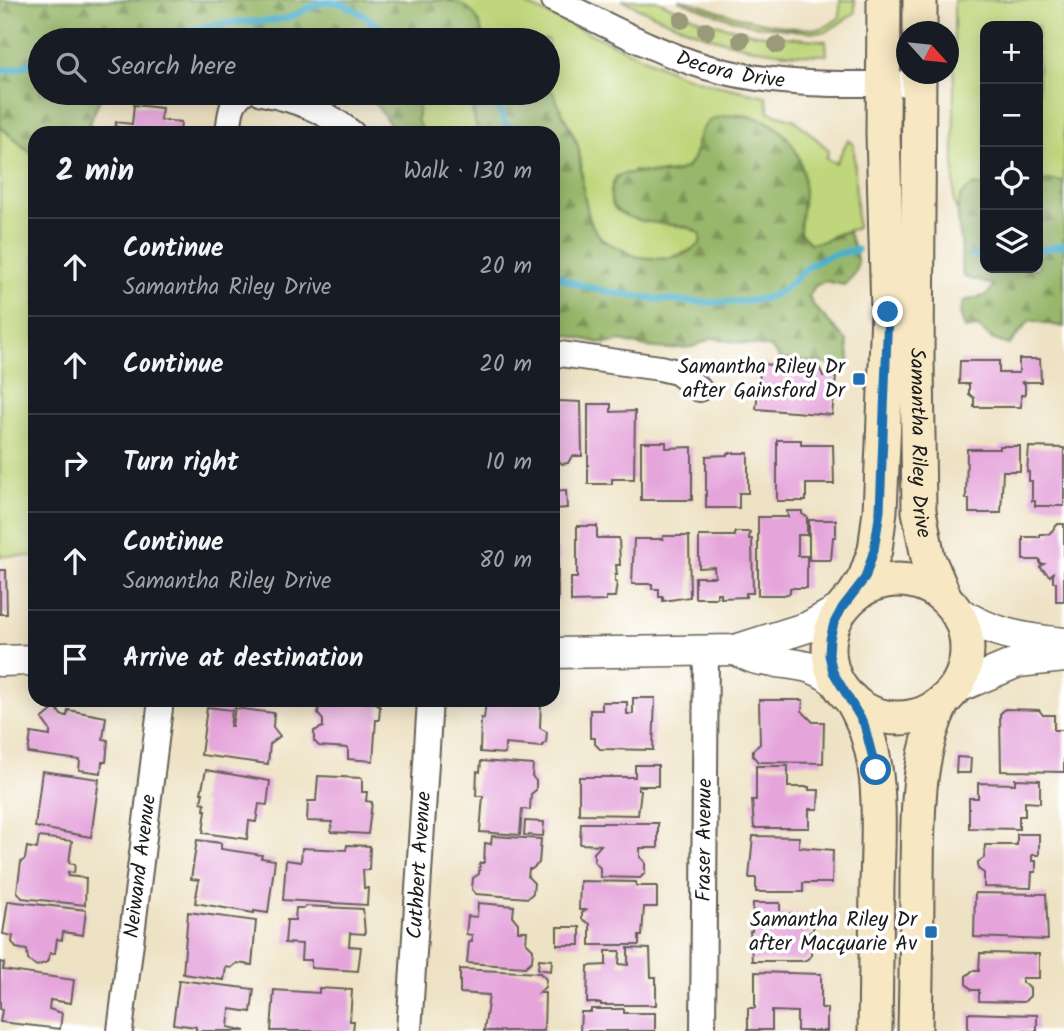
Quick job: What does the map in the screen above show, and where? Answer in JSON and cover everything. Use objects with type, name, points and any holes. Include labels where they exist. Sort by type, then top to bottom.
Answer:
[{"type":"main road","name":"Samantha Riley Drive","points":[[848,602],[865,578],[870,564],[880,511],[888,312],[884,0]]},
{"type":"main road","points":[[919,21],[920,0]]},
{"type":"main road","name":"Samantha Riley Drive","points":[[919,84],[919,511],[928,558],[951,604]]},
{"type":"main road","points":[[875,1031],[878,818],[876,770],[864,724],[833,672],[829,655],[834,623],[848,602],[875,583],[900,579],[932,588],[951,604],[963,625],[967,642],[967,659],[962,675],[948,695],[929,733],[921,770],[915,1031]]},
{"type":"main road","points":[[846,693],[864,709],[880,716],[896,718],[921,714],[948,695]]},
{"type":"street","name":"Decora Drive","points":[[554,0],[657,49],[720,71],[789,83],[896,82]]},
{"type":"street","points":[[309,105],[343,126]]},
{"type":"street","points":[[560,354],[677,372],[699,389]]},
{"type":"street","points":[[560,653],[720,650],[808,626],[848,602]]},
{"type":"street","points":[[951,604],[976,623],[999,632],[1064,643]]},
{"type":"street","points":[[720,650],[758,660],[787,662],[814,668],[832,678],[846,693]]},
{"type":"street","name":"Fraser Avenue","points":[[703,1031],[720,650]]},
{"type":"street","points":[[948,695],[1018,662],[1064,657]]},
{"type":"street","points":[[0,661],[28,660]]},
{"type":"street","name":"Neiwand Avenue","points":[[120,1031],[160,707]]},
{"type":"street","name":"Cuthbert Avenue","points":[[409,1031],[430,707]]},
{"type":"green space","points":[[0,0],[444,0],[467,7],[476,17],[480,28],[28,28],[28,105],[97,105],[89,126],[28,126],[28,151],[0,126]]},
{"type":"green space","points":[[444,0],[516,0],[681,75],[766,96],[769,112],[795,120],[829,150],[826,159],[836,163],[848,140],[854,145],[857,228],[834,235],[822,243],[810,243],[800,233],[802,171],[696,142],[696,154],[692,163],[685,168],[665,173],[633,171],[611,197],[614,206],[622,213],[693,229],[701,235],[700,244],[680,255],[656,259],[635,256],[614,247],[598,234],[588,216],[578,146],[558,105],[560,28],[476,28]]},
{"type":"green space","points":[[622,0],[656,0],[703,21],[756,34],[826,41],[827,55],[746,47],[672,23]]},
{"type":"green space","points":[[678,0],[694,2],[743,18],[811,29],[827,26],[840,17],[840,0],[855,0],[855,13],[826,32],[808,32],[752,25]]},
{"type":"green space","points":[[954,0],[1064,0],[1064,182],[1043,184],[1043,21],[980,21],[980,189],[966,190],[956,209],[954,84],[959,84],[959,21],[954,21]]},
{"type":"green space","points":[[376,105],[419,105],[417,120],[420,126],[391,126]]},
{"type":"green space","points":[[419,105],[471,105],[476,126],[420,126],[417,121]]},
{"type":"green space","points":[[471,105],[559,105],[578,146],[584,195],[591,224],[602,240],[637,257],[665,259],[684,254],[700,244],[701,235],[688,227],[645,221],[620,213],[613,205],[611,193],[616,177],[632,173],[671,173],[686,167],[694,156],[702,129],[711,120],[743,115],[772,125],[790,142],[801,164],[804,196],[800,233],[810,243],[821,242],[848,231],[856,253],[857,266],[851,279],[844,285],[825,281],[815,286],[809,296],[813,305],[847,341],[850,366],[780,359],[771,348],[713,338],[692,347],[667,349],[621,341],[605,344],[560,334],[560,126],[476,126]]},
{"type":"green space","points":[[0,126],[28,151],[28,556],[0,556]]},
{"type":"green space","points":[[1049,180],[1064,182],[1064,327],[1030,320],[1009,345],[992,339],[978,327],[965,329],[960,313],[964,301],[987,295],[994,285],[964,277],[961,265],[959,201],[969,189],[980,186],[980,273],[1043,273],[1043,182]]},
{"type":"building","points":[[134,105],[162,108],[160,120],[181,122],[181,126],[116,126],[116,122],[132,124]]},
{"type":"building","points":[[1019,359],[1040,359],[1041,382],[1021,382],[1025,384],[1025,395],[1021,395],[1021,407],[974,407],[974,398],[969,394],[969,384],[959,384],[960,361],[999,361],[999,373],[1019,373]]},
{"type":"building","points":[[761,364],[787,366],[787,373],[804,374],[809,367],[819,367],[823,376],[836,377],[832,415],[756,409]]},
{"type":"building","points":[[560,401],[581,402],[582,456],[572,456],[568,463],[562,464]]},
{"type":"building","points":[[588,404],[611,404],[611,412],[635,411],[634,479],[612,479],[612,484],[588,484]]},
{"type":"building","points":[[777,440],[801,440],[801,445],[833,445],[834,484],[806,484],[806,501],[777,501]]},
{"type":"building","points":[[641,442],[666,442],[666,448],[692,447],[692,500],[641,500]]},
{"type":"building","points":[[1000,446],[1020,446],[1020,471],[1003,471],[1001,513],[969,513],[969,499],[966,499],[967,449],[1000,449]]},
{"type":"building","points":[[1029,447],[1064,448],[1064,506],[1035,506],[1035,501],[1032,501],[1032,481],[1029,481],[1027,472]]},
{"type":"building","points":[[748,453],[748,493],[739,493],[739,508],[706,508],[706,456]]},
{"type":"building","points":[[560,490],[566,490],[567,508],[560,509]]},
{"type":"building","points":[[787,511],[802,511],[807,517],[807,535],[798,535],[798,556],[807,556],[807,588],[790,588],[790,593],[784,595],[758,595],[758,517],[788,517]]},
{"type":"building","points":[[809,520],[836,520],[836,537],[833,537],[831,560],[809,560]]},
{"type":"building","points":[[1058,524],[1064,524],[1064,601],[1056,601],[1053,573],[1050,576],[1040,567],[1044,564],[1040,564],[1040,560],[1023,560],[1023,537],[1049,534]]},
{"type":"building","points":[[577,526],[597,526],[597,538],[619,538],[620,565],[616,565],[615,597],[606,597],[606,601],[571,602],[571,578],[577,578]]},
{"type":"building","points":[[735,532],[750,532],[753,593],[746,593],[746,597],[721,598],[721,593],[717,593],[717,598],[695,598],[695,577],[715,577],[714,567],[699,568],[699,536],[735,536]]},
{"type":"building","points":[[663,536],[689,536],[690,597],[663,601],[663,597],[659,597],[659,589],[652,589],[652,584],[632,584],[634,539],[663,539]]},
{"type":"building","points":[[0,570],[6,570],[7,614],[0,614]]},
{"type":"building","points":[[633,698],[655,698],[653,750],[600,749],[595,744],[595,738],[590,738],[590,710],[602,710],[602,702],[627,702],[627,714],[633,714]]},
{"type":"building","points":[[759,700],[803,700],[802,711],[813,722],[824,722],[823,763],[758,762],[753,756],[753,750],[760,744]]},
{"type":"building","points":[[56,707],[61,715],[67,716],[68,710],[106,717],[103,739],[108,740],[106,762],[102,762],[101,773],[79,770],[80,760],[28,753],[31,733],[50,736],[50,730],[42,719]]},
{"type":"building","points":[[207,707],[232,710],[230,726],[235,708],[274,713],[273,727],[280,736],[270,744],[268,764],[201,755]]},
{"type":"building","points":[[319,707],[380,707],[379,720],[376,720],[373,761],[348,759],[348,748],[319,746],[314,741],[314,731],[323,727],[323,720],[318,714]]},
{"type":"building","points":[[485,707],[541,707],[540,728],[547,732],[546,742],[541,747],[505,744],[505,754],[480,752],[481,718],[484,719]]},
{"type":"building","points":[[1005,709],[1039,710],[1043,715],[1054,715],[1054,730],[1064,730],[1064,772],[1001,771],[1000,714]]},
{"type":"building","points":[[957,757],[971,758],[970,773],[956,773]]},
{"type":"building","points":[[481,761],[533,765],[532,776],[536,781],[536,790],[531,794],[530,810],[522,809],[520,835],[480,832],[483,796],[476,796],[477,771],[480,772]]},
{"type":"building","points":[[635,765],[658,765],[658,786],[638,786],[638,790],[641,790],[638,815],[579,814],[579,777],[635,777]]},
{"type":"building","points":[[756,766],[788,766],[788,787],[819,790],[818,809],[809,809],[809,828],[754,828],[752,800],[756,800]]},
{"type":"building","points":[[206,770],[270,781],[267,805],[259,804],[256,822],[249,821],[247,839],[203,833],[206,810],[205,803],[201,802],[201,793]]},
{"type":"building","points":[[42,771],[99,779],[91,837],[35,827]]},
{"type":"building","points":[[318,776],[362,778],[362,792],[367,792],[366,801],[372,802],[368,834],[331,832],[332,822],[307,821],[308,801],[316,801]]},
{"type":"building","points":[[1015,779],[1040,780],[1040,803],[1025,802],[1025,816],[1019,816],[1019,829],[969,828],[969,798],[978,798],[978,783],[1015,784]]},
{"type":"building","points":[[525,821],[544,822],[543,836],[524,835]]},
{"type":"building","points":[[581,823],[658,823],[658,848],[640,848],[640,857],[645,862],[645,873],[640,878],[600,877],[600,868],[594,861],[594,853],[601,845],[580,844]]},
{"type":"building","points":[[1017,834],[1039,834],[1039,855],[1032,855],[1032,861],[1036,861],[1036,872],[1032,872],[1031,888],[984,887],[984,873],[978,869],[978,862],[984,858],[985,845],[1017,845]]},
{"type":"building","points":[[492,836],[541,839],[539,863],[529,869],[528,877],[534,883],[533,893],[528,898],[476,894],[472,889],[473,878],[479,874],[480,863],[484,863],[485,843],[491,844]]},
{"type":"building","points":[[753,836],[799,837],[799,847],[833,850],[832,883],[803,883],[803,892],[756,892],[756,878],[749,878]]},
{"type":"building","points":[[39,837],[72,841],[69,863],[75,864],[74,873],[68,872],[68,876],[86,878],[85,905],[22,898],[17,891],[21,862],[25,859],[27,847],[37,849]]},
{"type":"building","points":[[197,840],[221,843],[221,849],[262,855],[261,858],[275,860],[268,913],[195,903],[199,880],[191,879]]},
{"type":"building","points":[[347,845],[370,846],[369,870],[363,870],[364,888],[368,888],[367,905],[283,900],[286,860],[301,862],[302,848],[346,850]]},
{"type":"building","points":[[580,881],[636,882],[636,886],[657,886],[657,907],[644,907],[639,945],[590,945],[590,924],[582,919],[582,913],[586,910],[579,910]]},
{"type":"building","points":[[975,893],[1046,894],[1048,940],[974,937]]},
{"type":"building","points":[[8,901],[86,910],[83,935],[63,932],[62,940],[57,939],[55,953],[50,953],[47,962],[37,966],[28,960],[27,950],[16,948],[12,942],[13,936],[3,934]]},
{"type":"building","points":[[478,903],[514,906],[513,917],[518,923],[518,931],[527,931],[526,942],[533,949],[532,961],[525,967],[467,963],[469,942],[472,942],[472,935],[466,934],[468,916],[477,917]]},
{"type":"building","points":[[753,903],[780,903],[780,914],[809,914],[814,919],[813,930],[806,935],[805,941],[811,947],[811,956],[805,961],[752,961],[750,931]]},
{"type":"building","points":[[305,906],[363,909],[365,934],[350,933],[349,946],[361,947],[358,971],[311,968],[311,960],[301,960],[302,944],[285,943],[287,920],[295,920],[296,908]]},
{"type":"building","points":[[188,912],[256,921],[252,965],[237,963],[231,968],[226,967],[224,980],[183,974]]},
{"type":"building","points":[[557,927],[580,927],[580,945],[557,945]]},
{"type":"building","points":[[628,948],[650,949],[651,977],[656,977],[656,1005],[587,1003],[588,966],[606,965],[606,951],[620,951],[619,964],[628,965]]},
{"type":"building","points":[[980,953],[1039,954],[1039,978],[1022,978],[1022,982],[1030,988],[1030,996],[1024,1002],[979,1001],[979,990],[972,990],[966,984],[966,976],[972,971],[979,971]]},
{"type":"building","points":[[539,959],[552,960],[551,971],[538,969]]},
{"type":"building","points":[[0,962],[4,963],[3,970],[74,980],[71,1003],[50,1000],[49,1009],[62,1013],[60,1029],[0,1022]]},
{"type":"building","points":[[460,969],[540,973],[546,979],[545,987],[539,993],[545,993],[544,1031],[484,1031],[489,995],[460,993]]},
{"type":"building","points":[[755,972],[821,974],[821,1008],[827,1008],[827,1031],[797,1031],[797,1012],[772,1011],[772,1030],[748,1030],[748,1008],[755,1008]]},
{"type":"building","points":[[179,980],[254,989],[251,1012],[230,1009],[228,1027],[246,1031],[196,1031],[196,1027],[173,1024]]},
{"type":"building","points":[[319,988],[352,990],[350,1021],[354,1021],[353,1031],[271,1031],[274,990],[319,993]]},
{"type":"building","points":[[591,1009],[655,1013],[655,1031],[580,1031],[581,1012],[591,1012]]},
{"type":"building","points":[[968,1013],[1037,1015],[1037,1031],[968,1031]]},
{"type":"waterway","points":[[202,28],[235,22],[280,20],[327,2],[342,4],[381,28]]},
{"type":"waterway","points":[[0,69],[11,70],[28,64]]},
{"type":"waterway","points":[[497,105],[507,126]]},
{"type":"waterway","points":[[1043,249],[1064,245]]},
{"type":"waterway","points":[[560,276],[594,289],[624,295],[691,302],[750,301],[780,292],[819,261],[857,250]]},
{"type":"waterway","points":[[973,255],[980,254]]},
{"type":"place","name":"Samantha Riley Dr after Gainsford Dr","points":[[859,379]]},
{"type":"place","name":"Samantha Riley Dr after Macquarie Av","points":[[931,932]]},
{"type":"route","points":[[876,770],[864,724],[851,699],[840,687],[829,655],[834,623],[865,578],[874,550],[880,511],[888,312]]}]
